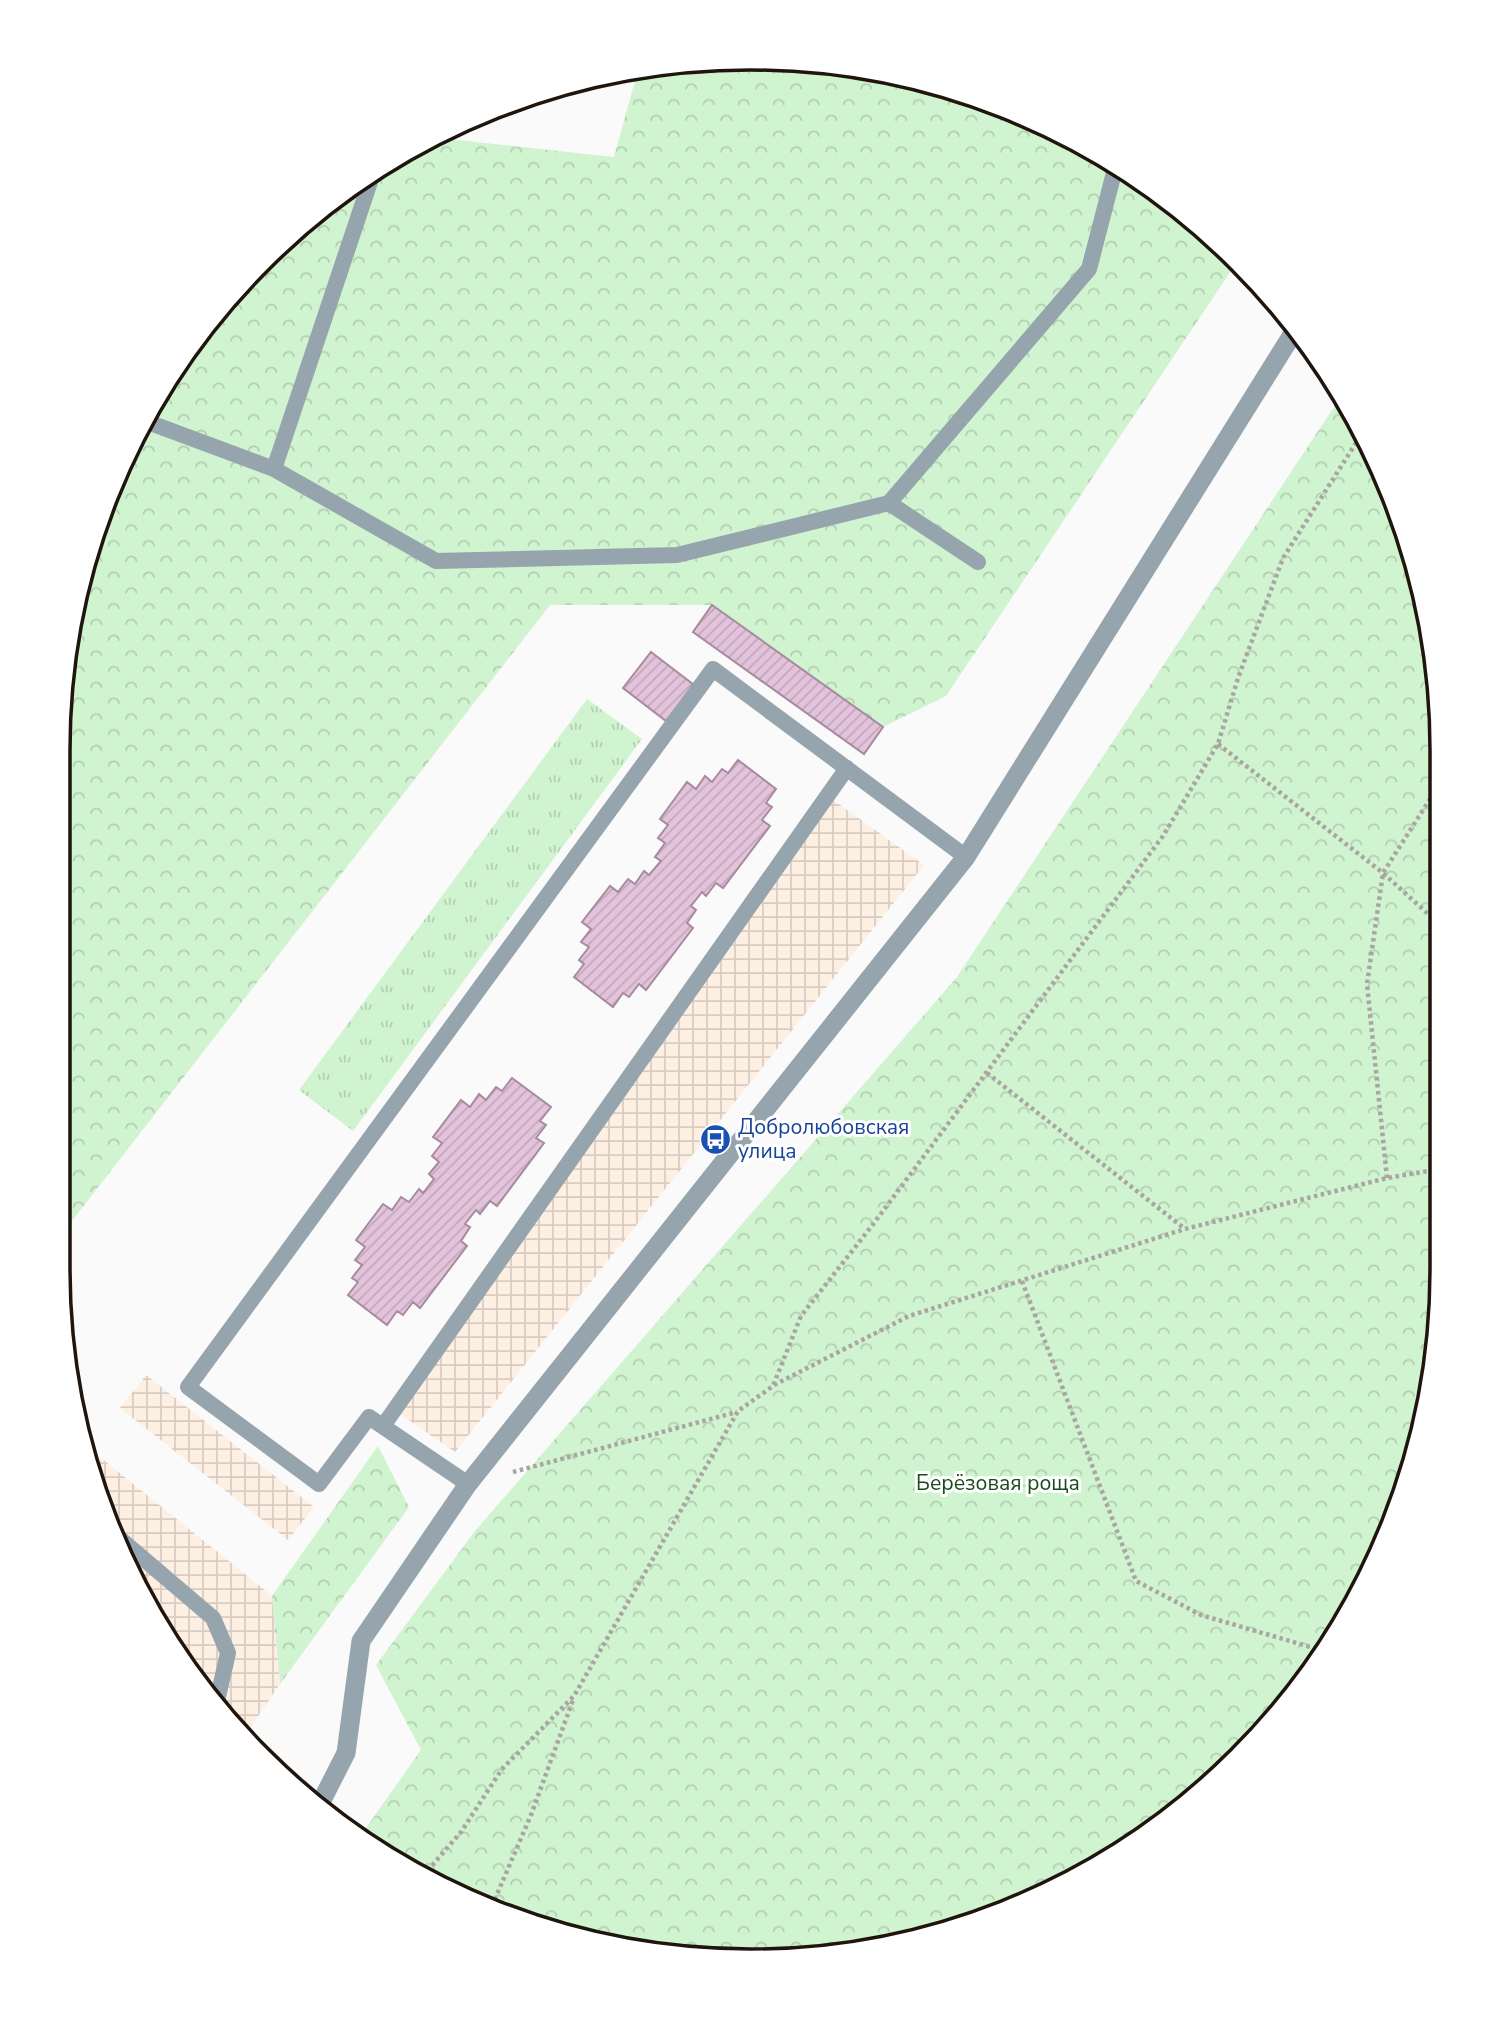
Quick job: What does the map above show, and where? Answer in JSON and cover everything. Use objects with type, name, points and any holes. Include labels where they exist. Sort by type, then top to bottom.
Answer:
[{"type":"street","points":[[323,1798],[346,1753],[361,1641],[468,1484],[966,857],[1290,338]]},
{"type":"lane","points":[[153,424],[274,469],[436,561],[677,555],[889,503],[1089,269],[1113,176]]},
{"type":"lane","points":[[274,469],[368,188]]},
{"type":"lane","points":[[889,503],[978,562]]},
{"type":"lane","points":[[468,1484],[369,1417],[319,1484],[188,1388],[713,669],[966,857]]},
{"type":"lane","points":[[383,1426],[846,768]]},
{"type":"lane","points":[[130,1547],[213,1618],[228,1653],[219,1693]]},
{"type":"path","points":[[773,1386],[801,1316],[1163,836],[1218,744],[1238,678],[1283,558],[1356,442]]},
{"type":"path","points":[[1218,744],[1383,873],[1430,916]]},
{"type":"path","points":[[1387,1178],[1367,984],[1383,873],[1430,799]]},
{"type":"path","points":[[986,1073],[1185,1229]]},
{"type":"path","points":[[468,1484],[738,1411],[773,1386],[909,1316],[1185,1229],[1387,1178],[1430,1171]]},
{"type":"path","points":[[1023,1280],[1136,1581],[1201,1615],[1314,1648]]},
{"type":"path","points":[[495,1899],[531,1815],[574,1696],[738,1411]]},
{"type":"path","points":[[429,1868],[461,1832],[502,1769],[574,1696]]},
{"type":"shaded area","points":[[832,799],[924,865],[455,1452],[400,1414]]},
{"type":"shaded area","points":[[146,1375],[314,1507],[288,1540],[120,1408]]},
{"type":"shaded area","points":[[96,1454],[272,1596],[280,1684],[250,1729],[211,1683],[161,1609],[122,1529]]},
{"type":"green space","points":[[750,70],[794,71],[883,83],[969,106],[1051,140],[1128,185],[1164,211],[1232,270],[946,696],[883,727],[712,605],[550,605],[70,1224],[71,706],[83,617],[93,574],[106,531],[140,449],[185,372],[211,336],[269,269],[336,211],[410,161],[451,139],[614,157],[635,80],[706,71]]},
{"type":"green space","name":"Берёзовая роща","points":[[1336,405],[1360,449],[1394,531],[1417,617],[1429,706],[1430,1269],[1429,1313],[1417,1402],[1394,1488],[1360,1570],[1315,1647],[1289,1683],[1231,1750],[1164,1808],[1128,1834],[1051,1879],[1010,1897],[969,1913],[883,1936],[794,1948],[750,1949],[706,1948],[617,1936],[531,1913],[490,1897],[449,1879],[372,1834],[365,1829],[421,1750],[376,1665],[475,1531],[957,977]]},
{"type":"green space","points":[[587,699],[642,739],[353,1131],[299,1090]]},
{"type":"green space","points":[[378,1446],[409,1507],[280,1684],[272,1596]]},
{"type":"building","points":[[712,605],[883,727],[864,754],[693,632]]},
{"type":"building","points":[[651,652],[694,685],[666,721],[623,688]]},
{"type":"building","points":[[738,760],[776,789],[766,803],[772,807],[762,820],[770,826],[723,888],[716,883],[706,896],[702,892],[691,906],[696,910],[687,923],[693,928],[646,990],[639,984],[629,997],[623,993],[613,1007],[574,977],[584,964],[579,960],[589,947],[581,942],[591,929],[582,922],[610,886],[618,892],[628,879],[635,884],[644,871],[649,875],[661,861],[655,857],[665,843],[658,838],[668,825],[660,819],[687,782],[696,789],[705,776],[712,782],[722,769],[728,773]]},
{"type":"building","points":[[512,1078],[551,1107],[540,1121],[546,1125],[536,1138],[544,1143],[497,1206],[490,1201],[480,1214],[476,1210],[465,1224],[470,1227],[461,1241],[467,1246],[420,1308],[413,1302],[403,1315],[397,1311],[387,1325],[348,1295],[358,1282],[352,1278],[362,1265],[355,1260],[365,1247],[356,1240],[383,1204],[392,1210],[401,1197],[409,1202],[419,1189],[423,1193],[434,1179],[429,1174],[439,1162],[432,1156],[442,1143],[433,1137],[461,1100],[470,1107],[479,1094],[486,1100],[496,1087],[502,1091]]},
{"type":"place","name":"Добролюбовская улица","points":[[715,1139]]}]
